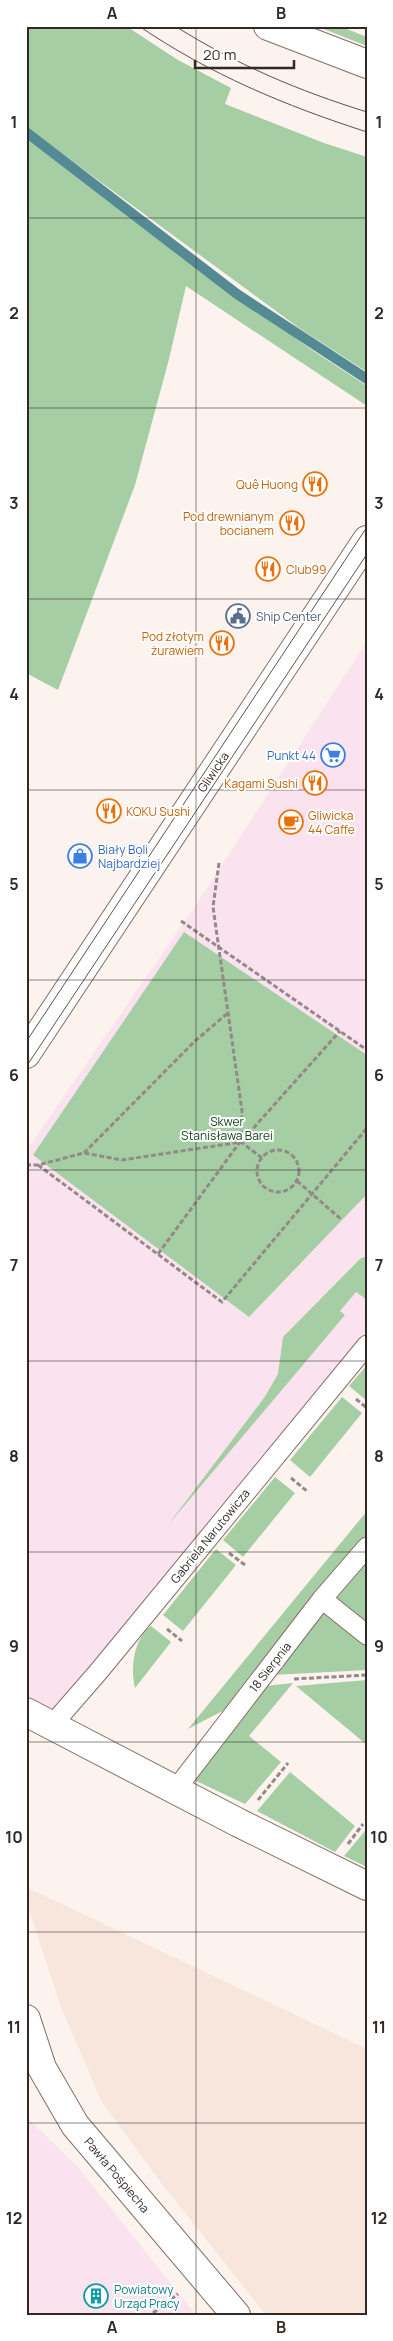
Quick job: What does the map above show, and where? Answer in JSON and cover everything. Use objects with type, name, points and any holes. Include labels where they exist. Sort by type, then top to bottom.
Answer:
[{"type":"street","points":[[268,26],[367,64]]},
{"type":"street","name":"Gliwicka","points":[[26,1054],[367,540]]},
{"type":"street","points":[[26,1712],[239,1823],[367,1886]]},
{"type":"street","name":"Pawła Pośpiecha","points":[[26,2019],[42,2068],[75,2125],[236,2315]]},
{"type":"lane","name":"Gabriela Narutowicza","points":[[52,1725],[105,1664],[367,1345]]},
{"type":"lane","name":"18 Sierpnia","points":[[176,1789],[322,1599],[367,1547]]},
{"type":"lane","points":[[322,1599],[367,1635]]},
{"type":"path","points":[[219,863],[213,907],[230,1011],[242,1111],[241,1142]]},
{"type":"path","points":[[182,920],[367,1050]]},
{"type":"path","points":[[84,1153],[195,1042],[230,1011]]},
{"type":"path","points":[[158,1254],[241,1142],[340,1031]]},
{"type":"path","points":[[38,1165],[222,1302],[367,1128]]},
{"type":"path","points":[[26,1165],[38,1165],[84,1153],[122,1160],[241,1142],[262,1158]]},
{"type":"path","points":[[272,1150],[290,1153],[295,1158],[300,1169],[297,1181],[286,1190],[273,1191],[267,1188],[262,1183],[257,1170],[262,1158],[272,1150]]},
{"type":"path","points":[[297,1181],[342,1220]]},
{"type":"path","points":[[263,1676],[270,1681],[367,1675]]},
{"type":"path","points":[[239,1823],[288,1763]]},
{"type":"path","points":[[153,2313],[178,2294]]},
{"type":"shaded area","points":[[367,641],[367,1335],[55,1712],[26,1698],[26,1151],[194,908]]},
{"type":"shaded area","points":[[26,1887],[367,2049],[367,2315],[266,2315],[159,2180],[102,2102],[61,2007],[26,1900]]},
{"type":"shaded area","points":[[26,2117],[77,2166],[196,2315],[26,2315]]},
{"type":"green space","points":[[26,26],[126,26],[178,60],[231,88],[225,104],[324,143],[367,157],[367,372],[299,328],[26,127]]},
{"type":"green space","points":[[316,26],[339,26],[367,37],[367,46]]},
{"type":"green space","points":[[26,138],[309,348],[367,386],[367,406],[186,286],[169,359],[135,485],[58,690],[26,673]]},
{"type":"green space","name":"Skwer Stanisława Barei","points":[[184,932],[367,1055],[367,1194],[249,1317],[33,1155]]},
{"type":"green space","points":[[365,1257],[367,1259],[367,1300],[356,1292],[340,1311],[345,1315],[168,1525],[264,1398],[278,1374],[283,1337],[361,1258]]},
{"type":"green space","points":[[367,1365],[367,1401],[349,1386]]},
{"type":"green space","points":[[342,1397],[362,1413],[310,1477],[290,1460]]},
{"type":"green space","points":[[275,1477],[295,1493],[243,1557],[223,1540]]},
{"type":"green space","points":[[367,1511],[367,1539],[230,1707],[188,1729]]},
{"type":"green space","points":[[216,1549],[236,1565],[183,1631],[163,1615]]},
{"type":"green space","points":[[367,1559],[367,1628],[332,1601]]},
{"type":"green space","points":[[323,1611],[367,1645],[367,1670],[272,1675]]},
{"type":"green space","points":[[151,1626],[171,1642],[135,1688],[133,1663],[137,1646],[145,1631]]},
{"type":"green space","points":[[367,1680],[367,1745],[296,1686]]},
{"type":"green space","points":[[293,1683],[249,1736],[281,1762],[245,1804],[192,1779],[265,1686]]},
{"type":"green space","points":[[290,1772],[355,1826],[335,1852],[257,1811]]},
{"type":"green space","points":[[365,1831],[367,1832],[367,1867],[344,1856]]},
{"type":"waterway","points":[[26,132],[237,294],[367,379]]},
{"type":"tram line","points":[[139,26],[221,74],[278,100],[367,132]]},
{"type":"tram line","points":[[175,26],[221,53],[292,86],[367,112]]},
{"type":"tram line","points":[[26,1042],[367,527]]},
{"type":"tram line","points":[[26,1067],[367,554]]},
{"type":"place","name":"Quê Huong","points":[[315,484]]},
{"type":"place","name":"Pod drewnianym bocianem","points":[[292,523]]},
{"type":"place","name":"Club99","points":[[268,569]]},
{"type":"place","name":"Ship Center","points":[[238,616]]},
{"type":"place","name":"Pod złotym żurawiem","points":[[222,643]]},
{"type":"place","name":"Punkt 44","points":[[333,755]]},
{"type":"place","name":"Kagami Sushi","points":[[315,783]]},
{"type":"place","name":"KOKU Sushi","points":[[109,811]]},
{"type":"place","name":"Gliwicka 44 Caffe","points":[[291,822]]},
{"type":"place","name":"Biały Boli Najbardziej","points":[[80,856]]},
{"type":"place","name":"Powiatowy Urząd Pracy","points":[[96,2296]]}]
